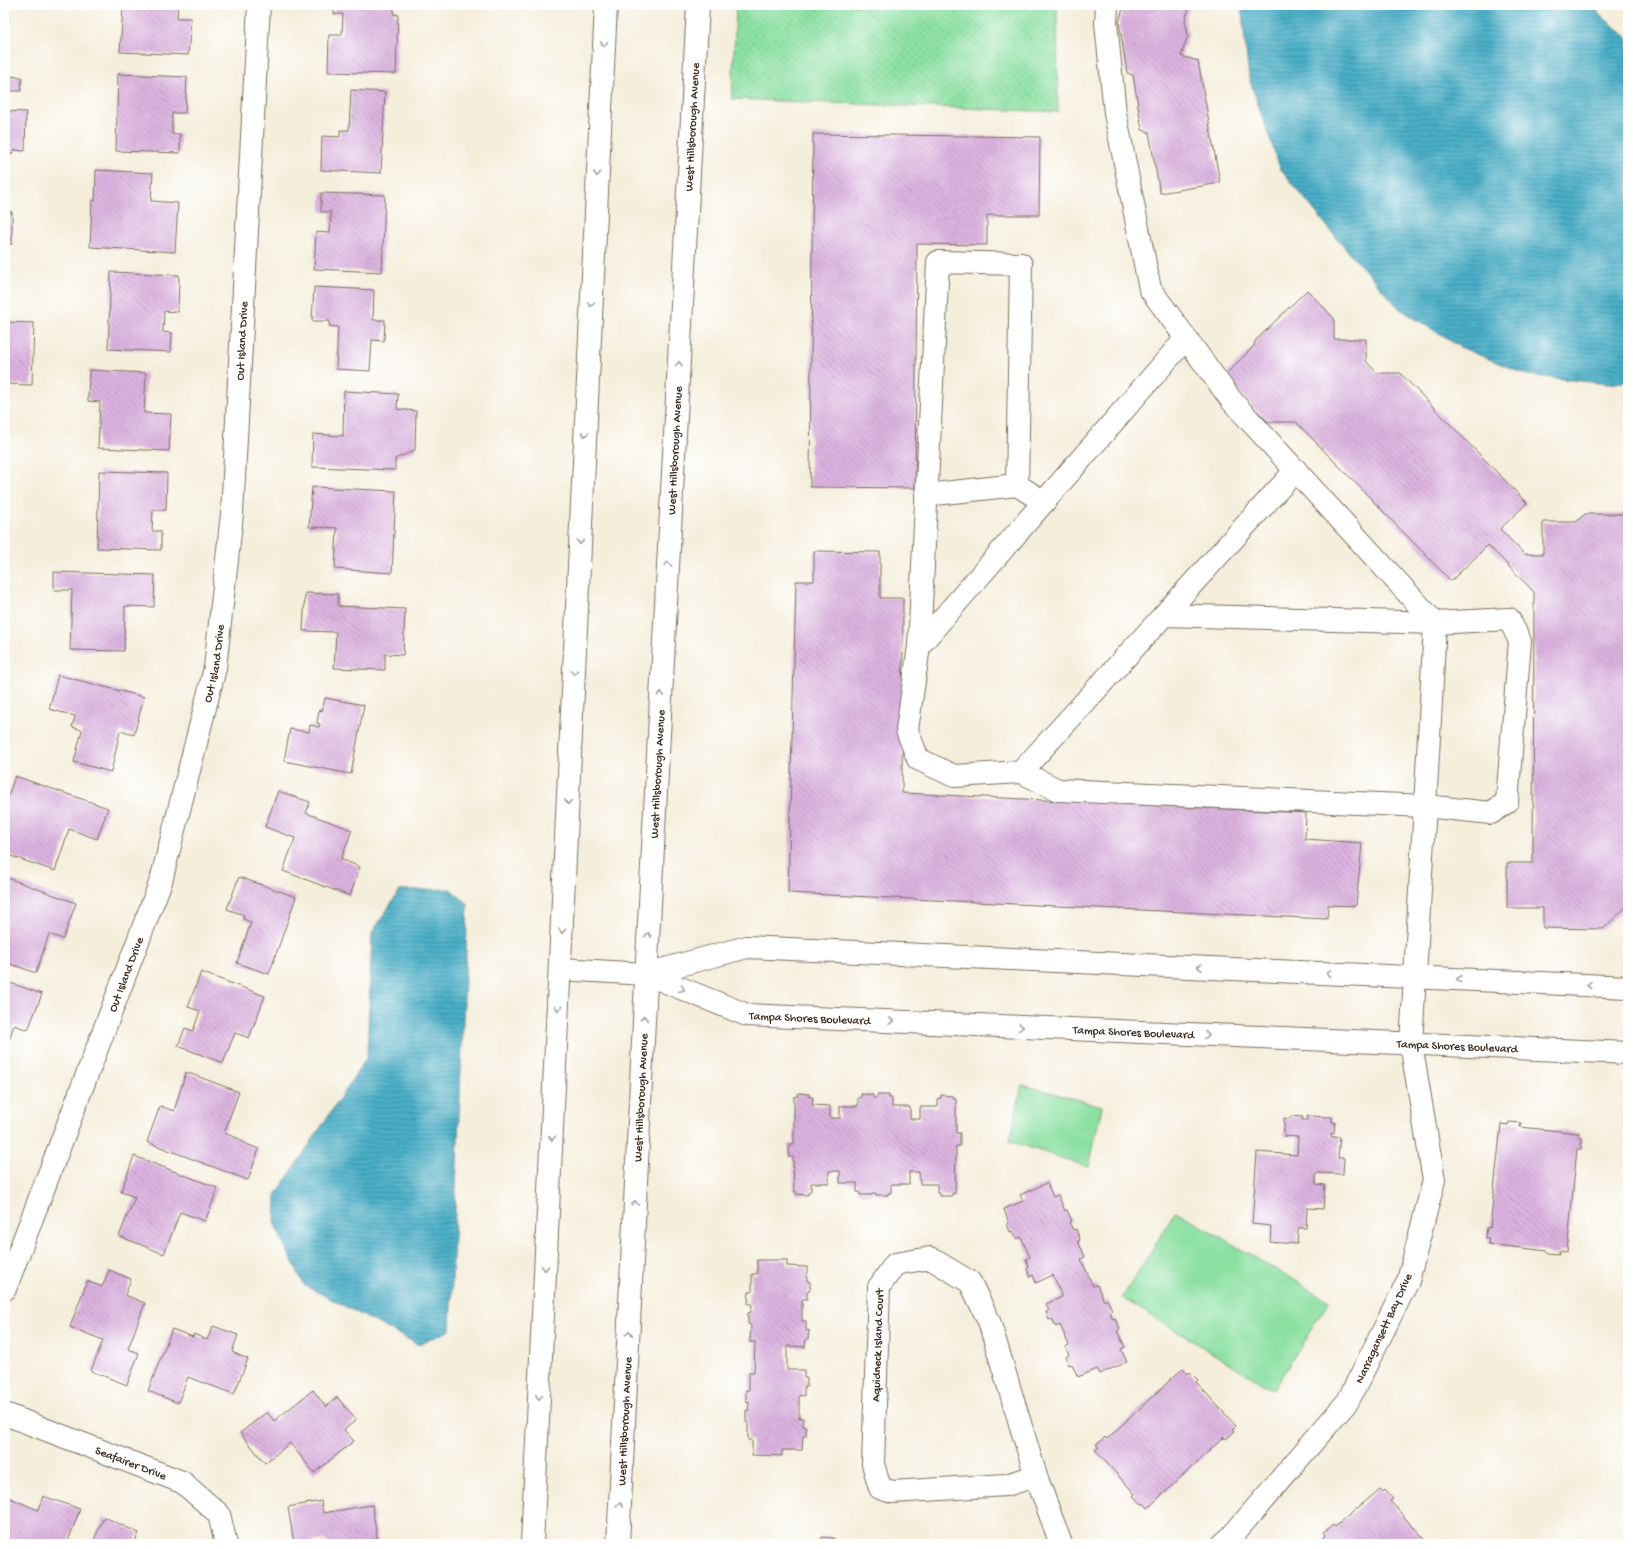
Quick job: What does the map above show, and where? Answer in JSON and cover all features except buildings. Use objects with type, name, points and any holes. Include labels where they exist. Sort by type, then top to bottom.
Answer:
[{"type":"street","name":"Out Island Drive","points":[[5,1289],[161,881],[214,668],[232,514],[259,5]]},
{"type":"street","points":[[532,1544],[606,5]]},
{"type":"street","name":"West Hillsborough Avenue","points":[[618,1544],[646,974],[698,5]]},
{"type":"street","points":[[1107,5],[1106,23],[1115,113],[1150,289],[1232,401],[1434,623]]},
{"type":"street","points":[[1017,485],[1021,264],[938,262],[919,646],[907,730],[918,759],[954,776],[1021,772],[1058,790],[1425,806],[1491,813],[1507,802],[1520,641],[1509,619],[1434,623],[1164,615]]},
{"type":"street","points":[[919,646],[1186,338]]},
{"type":"street","points":[[1021,772],[1296,470]]},
{"type":"street","points":[[926,495],[1017,485],[1044,502]]},
{"type":"street","name":"Narragansett Bay Drive","points":[[1230,1542],[1348,1401],[1408,1281],[1434,1180],[1411,1044],[1434,623]]},
{"type":"street","name":"Tampa Shores Boulevard","points":[[560,969],[646,974],[747,947],[1628,987]]},
{"type":"street","name":"Tampa Shores Boulevard","points":[[646,974],[747,1015],[1628,1053]]},
{"type":"street","name":"Aquidneck Island Court","points":[[1036,1476],[1006,1485],[892,1492],[880,1488],[873,1464],[879,1287],[895,1264],[930,1258],[970,1282],[989,1321],[1036,1476],[1061,1544]]},
{"type":"street","name":"Seafairer Drive","points":[[5,1414],[182,1482],[219,1514],[226,1544]]},
{"type":"green space","points":[[736,5],[1057,5],[1058,112],[732,99]]},
{"type":"green space","points":[[1022,1085],[1102,1106],[1089,1167],[1010,1141]]},
{"type":"green space","points":[[1176,1211],[1329,1301],[1273,1390],[1122,1298]]},
{"type":"water","points":[[1241,5],[1593,5],[1599,14],[1628,38],[1628,381],[1608,384],[1527,375],[1460,347],[1400,309],[1344,247],[1280,168],[1249,78]]},
{"type":"water","points":[[450,889],[468,904],[450,1330],[419,1345],[304,1285],[275,1225],[276,1195],[367,1057],[372,933],[400,890]]}]
